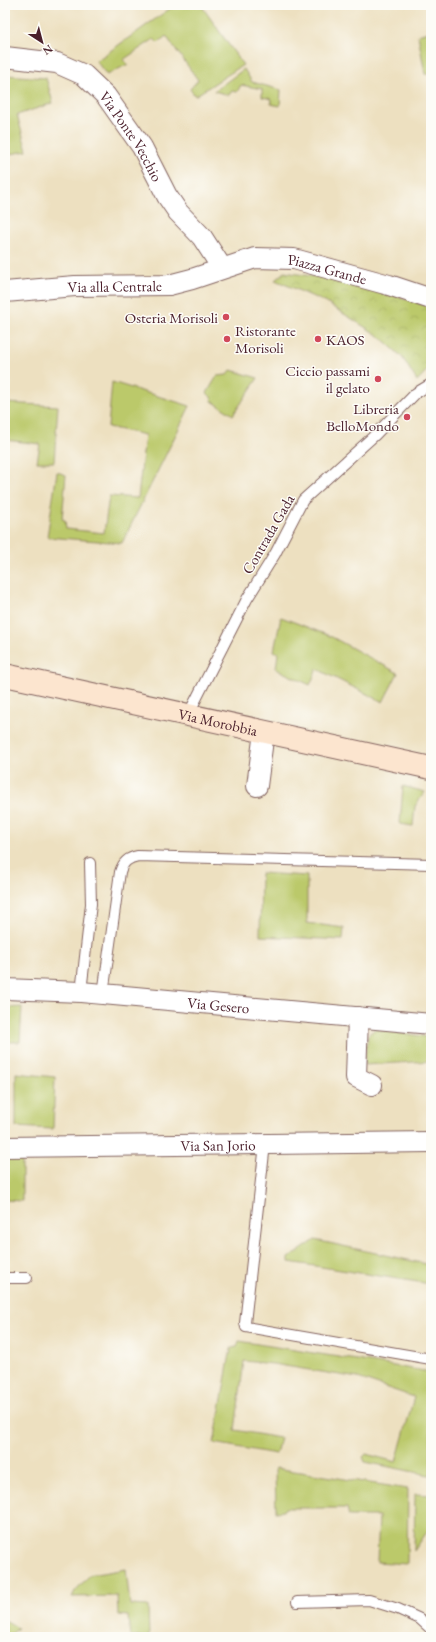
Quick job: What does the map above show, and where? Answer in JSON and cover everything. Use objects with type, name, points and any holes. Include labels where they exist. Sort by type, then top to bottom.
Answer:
[{"type":"street","name":"Via Ponte Vecchio","points":[[5,57],[57,63],[84,75],[106,96],[142,147],[167,196],[178,212],[202,237],[222,268]]},
{"type":"street","name":"Piazza Grande","points":[[222,268],[255,258],[294,259],[389,285],[431,299]]},
{"type":"street","name":"Via alla Centrale","points":[[5,292],[75,286],[169,285],[192,279],[222,268]]},
{"type":"street","name":"Via Morobbia","points":[[5,676],[431,768]]},
{"type":"street","points":[[256,786],[264,732]]},
{"type":"street","name":"Via Gesero","points":[[5,989],[81,992],[431,1024]]},
{"type":"street","points":[[358,1018],[356,1077],[372,1085]]},
{"type":"street","name":"Via San Jorio","points":[[5,1147],[431,1142]]},
{"type":"lane","name":"Contrada Gada","points":[[188,715],[247,599],[275,554],[303,500],[375,435],[416,393],[431,384]]},
{"type":"lane","points":[[103,994],[120,872],[125,861],[130,858],[138,856],[431,864]]},
{"type":"lane","points":[[81,992],[91,904],[90,863]]},
{"type":"lane","points":[[265,1144],[245,1323],[246,1327],[431,1359]]},
{"type":"lane","points":[[5,1278],[27,1278]]},
{"type":"lane","points":[[297,1602],[370,1600],[398,1609],[420,1619],[431,1629]]},
{"type":"green space","points":[[175,5],[201,5],[243,65],[195,96],[190,89],[198,80],[166,36],[158,43],[154,39],[123,60],[128,64],[107,75],[96,61]]},
{"type":"green space","points":[[431,31],[431,75],[425,74],[418,35]]},
{"type":"green space","points":[[244,69],[252,82],[281,90],[280,106],[271,104],[272,99],[262,97],[262,89],[241,85],[237,92],[232,91],[229,95],[214,91]]},
{"type":"green space","points":[[5,75],[46,78],[53,103],[17,115],[27,151],[5,155]]},
{"type":"green space","points":[[284,272],[352,282],[431,307],[431,366],[417,381],[402,357],[379,336],[325,302],[275,280]]},
{"type":"green space","points":[[231,370],[258,378],[233,415],[212,401],[211,397],[207,393],[217,376],[227,375]]},
{"type":"green space","points":[[112,382],[190,406],[122,543],[47,537],[57,472],[66,475],[62,519],[65,520],[66,529],[104,533],[109,496],[138,498],[145,435],[108,427]]},
{"type":"green space","points":[[5,403],[58,406],[54,462],[37,462],[40,444],[5,440]]},
{"type":"green space","points":[[281,617],[330,636],[398,673],[383,702],[317,669],[310,685],[276,669],[278,653],[274,651]]},
{"type":"green space","points":[[403,786],[425,792],[415,806],[413,826],[400,824]]},
{"type":"green space","points":[[261,873],[307,876],[307,923],[344,928],[343,940],[260,936]]},
{"type":"green space","points":[[22,1007],[20,1042],[5,1042],[5,1008]]},
{"type":"green space","points":[[375,1029],[428,1037],[429,1056],[431,1056],[431,1061],[364,1065],[368,1035]]},
{"type":"green space","points":[[16,1073],[55,1077],[53,1129],[16,1127]]},
{"type":"green space","points":[[5,1155],[22,1155],[22,1201],[5,1200]]},
{"type":"green space","points":[[315,1240],[431,1265],[431,1284],[289,1262],[289,1258]]},
{"type":"green space","points":[[239,1341],[431,1372],[431,1474],[429,1475],[365,1462],[363,1457],[366,1454],[396,1462],[414,1397],[358,1378],[273,1364],[244,1361],[235,1430],[280,1438],[276,1454],[214,1443],[231,1348],[237,1347]]},
{"type":"green space","points":[[275,1468],[408,1489],[407,1564],[377,1562],[379,1516],[349,1516],[347,1508],[285,1508],[283,1511],[276,1512]]},
{"type":"green space","points":[[415,1494],[431,1495],[431,1526],[414,1551]]},
{"type":"green space","points":[[126,1569],[130,1605],[148,1606],[149,1637],[130,1637],[128,1616],[118,1615],[117,1596],[72,1597],[75,1591],[90,1575]]},
{"type":"green space","points":[[5,1620],[18,1628],[8,1637],[5,1637]]},
{"type":"place","name":"Osteria Morisoli","points":[[226,317]]},
{"type":"place","name":"Ristorante Morisoli","points":[[227,339]]},
{"type":"place","name":"KAOS","points":[[318,339]]},
{"type":"place","name":"Ciccio passami il gelato","points":[[378,379]]},
{"type":"place","name":"Libreria BelloMondo","points":[[407,417]]}]
